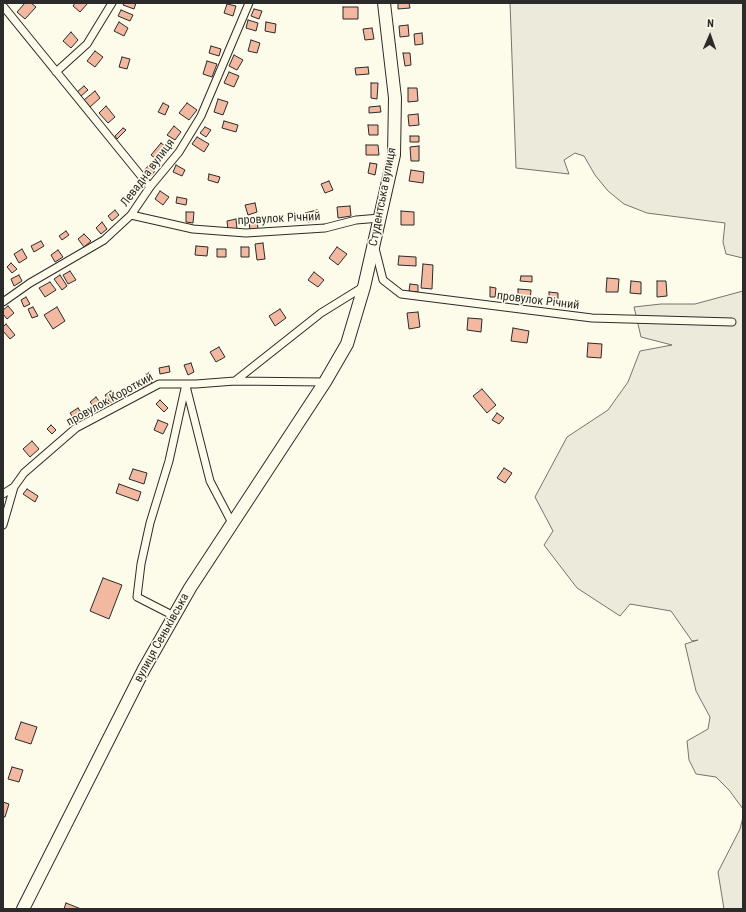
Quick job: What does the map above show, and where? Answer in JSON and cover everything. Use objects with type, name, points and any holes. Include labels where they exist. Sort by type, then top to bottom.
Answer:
[{"type":"main road","name":"Студентська вулиця","points":[[325,382],[347,344],[364,287],[394,155],[395,98],[384,3]]},
{"type":"main road","name":"вулиця Сенькiвська","points":[[23,909],[144,669],[190,588],[325,382]]},
{"type":"street","points":[[56,72],[87,44],[112,3]]},
{"type":"street","name":"Левадна вулиця","points":[[3,302],[30,283],[104,240],[131,215],[150,186],[179,152],[201,116],[249,3]]},
{"type":"street","points":[[3,6],[150,186]]},
{"type":"street","name":"провулок Річний","points":[[131,215],[193,229],[246,233],[325,228],[356,220],[380,218]]},
{"type":"street","name":"провулок Рiчний","points":[[374,245],[383,280],[402,294],[592,318],[732,322]]},
{"type":"street","points":[[236,381],[321,313],[364,287]]},
{"type":"street","name":"провулок Короткий","points":[[3,525],[14,486],[24,473],[76,428],[159,384],[236,381],[325,382]]},
{"type":"street","points":[[186,384],[210,481],[232,523]]},
{"type":"street","points":[[174,616],[137,596],[146,544],[169,461],[186,384]]},
{"type":"street","points":[[3,494],[14,486]]},
{"type":"shaded area","points":[[510,3],[743,3],[743,258],[726,254],[723,242],[725,223],[647,213],[624,204],[608,191],[595,175],[584,156],[575,153],[564,160],[569,174],[516,168]]},
{"type":"shaded area","points":[[743,291],[743,809],[729,790],[716,777],[696,774],[689,760],[687,741],[708,729],[710,717],[696,691],[685,644],[698,640],[692,641],[671,611],[630,604],[620,616],[577,588],[544,545],[553,531],[535,497],[567,437],[608,410],[628,382],[640,351],[672,345],[641,337],[634,307],[661,304],[695,304]]},
{"type":"shaded area","points":[[743,817],[743,909],[724,909],[718,872],[740,829]]},
{"type":"building","points":[[25,3],[31,3],[36,7],[25,19],[17,12]]},
{"type":"building","points":[[75,3],[88,3],[80,12],[73,6]]},
{"type":"building","points":[[124,3],[136,3],[134,9],[123,5]]},
{"type":"building","points":[[398,3],[409,3],[410,8],[398,9]]},
{"type":"building","points":[[227,4],[236,6],[233,16],[224,13]]},
{"type":"building","points":[[343,7],[358,7],[358,19],[343,19]]},
{"type":"building","points":[[254,9],[262,11],[259,19],[251,16]]},
{"type":"building","points":[[121,10],[133,15],[130,21],[118,16]]},
{"type":"building","points":[[248,20],[258,23],[256,31],[246,28]]},
{"type":"building","points":[[119,22],[128,28],[124,36],[114,31]]},
{"type":"building","points":[[266,22],[276,24],[275,33],[265,31]]},
{"type":"building","points":[[408,25],[409,36],[400,37],[399,26]]},
{"type":"building","points":[[372,28],[374,39],[365,40],[363,29]]},
{"type":"building","points":[[71,32],[78,40],[71,48],[63,41]]},
{"type":"building","points":[[422,33],[423,44],[415,45],[414,34]]},
{"type":"building","points":[[251,40],[260,43],[257,53],[248,51]]},
{"type":"building","points":[[211,46],[221,49],[219,56],[209,53]]},
{"type":"building","points":[[95,51],[103,57],[95,67],[87,61]]},
{"type":"building","points":[[403,53],[410,53],[411,65],[405,66]]},
{"type":"building","points":[[234,55],[243,60],[237,70],[229,66]]},
{"type":"building","points":[[122,57],[130,59],[127,69],[119,67]]},
{"type":"building","points":[[207,61],[217,64],[212,77],[203,74]]},
{"type":"building","points":[[368,67],[369,74],[356,75],[355,68]]},
{"type":"building","points":[[229,72],[239,76],[234,87],[224,83]]},
{"type":"building","points":[[371,83],[378,83],[377,99],[371,98]]},
{"type":"building","points":[[84,86],[88,90],[81,96],[77,92]]},
{"type":"building","points":[[408,88],[417,88],[418,101],[408,102]]},
{"type":"building","points":[[95,91],[100,98],[90,107],[84,100]]},
{"type":"building","points":[[218,99],[228,102],[223,115],[214,112]]},
{"type":"building","points":[[163,103],[169,106],[165,115],[158,112]]},
{"type":"building","points":[[187,103],[197,110],[189,120],[179,113]]},
{"type":"building","points":[[106,106],[115,117],[108,123],[99,113]]},
{"type":"building","points":[[380,106],[381,112],[369,113],[369,107]]},
{"type":"building","points":[[418,114],[419,125],[409,126],[408,115]]},
{"type":"building","points":[[224,121],[238,125],[236,132],[222,128]]},
{"type":"building","points":[[368,125],[378,125],[378,135],[369,135]]},
{"type":"building","points":[[174,126],[181,132],[175,140],[167,135]]},
{"type":"building","points":[[205,127],[211,130],[206,137],[200,133]]},
{"type":"building","points":[[123,128],[126,130],[117,139],[115,136]]},
{"type":"building","points":[[410,136],[419,136],[419,142],[410,142]]},
{"type":"building","points":[[197,137],[209,144],[204,152],[192,144]]},
{"type":"building","points":[[161,143],[170,150],[160,162],[151,155]]},
{"type":"building","points":[[366,145],[378,145],[379,155],[366,155]]},
{"type":"building","points":[[419,146],[419,161],[411,161],[410,147]]},
{"type":"building","points":[[370,163],[377,164],[375,175],[368,173]]},
{"type":"building","points":[[176,165],[185,170],[182,176],[173,172]]},
{"type":"building","points":[[148,166],[155,171],[150,177],[144,171]]},
{"type":"building","points":[[411,170],[424,172],[423,183],[409,181]]},
{"type":"building","points":[[209,174],[220,177],[218,183],[208,180]]},
{"type":"building","points":[[329,181],[333,190],[325,193],[321,184]]},
{"type":"building","points":[[160,191],[169,197],[163,205],[155,199]]},
{"type":"building","points":[[177,197],[187,199],[186,205],[176,203]]},
{"type":"building","points":[[255,203],[257,212],[248,215],[245,205]]},
{"type":"building","points":[[350,206],[351,216],[338,218],[337,207]]},
{"type":"building","points":[[115,210],[119,215],[112,221],[108,216]]},
{"type":"building","points":[[317,210],[319,219],[308,222],[305,213]]},
{"type":"building","points":[[401,211],[414,212],[414,225],[401,225]]},
{"type":"building","points":[[186,212],[194,212],[193,223],[186,222]]},
{"type":"building","points":[[236,219],[237,229],[228,230],[227,221]]},
{"type":"building","points":[[257,220],[258,229],[250,230],[249,221]]},
{"type":"building","points":[[102,222],[107,229],[101,234],[96,228]]},
{"type":"building","points":[[66,231],[69,235],[62,240],[59,236]]},
{"type":"building","points":[[84,234],[91,241],[84,247],[78,239]]},
{"type":"building","points":[[41,241],[44,246],[34,252],[31,246]]},
{"type":"building","points":[[263,243],[265,259],[257,260],[255,244]]},
{"type":"building","points":[[196,246],[208,247],[207,256],[195,255]]},
{"type":"building","points":[[241,247],[249,247],[249,257],[241,257]]},
{"type":"building","points":[[337,247],[347,254],[338,265],[329,258]]},
{"type":"building","points":[[22,249],[27,258],[19,263],[14,254]]},
{"type":"building","points":[[217,249],[226,249],[226,257],[217,257]]},
{"type":"building","points":[[58,250],[63,257],[55,262],[51,255]]},
{"type":"building","points":[[399,256],[416,257],[416,266],[398,265]]},
{"type":"building","points":[[11,263],[17,269],[12,273],[7,267]]},
{"type":"building","points":[[423,264],[433,265],[432,289],[421,288]]},
{"type":"building","points":[[70,271],[76,280],[68,284],[63,275]]},
{"type":"building","points":[[314,272],[324,280],[318,287],[308,280]]},
{"type":"building","points":[[19,275],[22,281],[14,286],[11,279]]},
{"type":"building","points":[[60,275],[67,286],[62,290],[54,279]]},
{"type":"building","points":[[521,276],[532,276],[532,282],[520,281]]},
{"type":"building","points":[[607,278],[619,279],[618,292],[606,292]]},
{"type":"building","points":[[631,281],[641,282],[641,294],[630,293]]},
{"type":"building","points":[[657,281],[666,281],[667,296],[657,297]]},
{"type":"building","points":[[50,282],[56,290],[45,297],[39,288]]},
{"type":"building","points":[[410,284],[418,285],[418,292],[409,291]]},
{"type":"building","points":[[490,287],[496,288],[495,297],[490,297]]},
{"type":"building","points":[[518,289],[531,290],[530,302],[518,301]]},
{"type":"building","points":[[549,292],[558,293],[558,301],[549,301]]},
{"type":"building","points":[[26,297],[30,304],[24,307],[21,300]]},
{"type":"building","points":[[8,306],[14,313],[7,319],[3,314],[3,310]]},
{"type":"building","points":[[33,307],[38,316],[32,318],[28,309]]},
{"type":"building","points":[[57,307],[65,321],[53,329],[44,315]]},
{"type":"building","points":[[280,309],[286,318],[275,326],[269,316]]},
{"type":"building","points":[[418,312],[420,327],[409,329],[407,313]]},
{"type":"building","points":[[468,318],[482,319],[481,332],[467,330]]},
{"type":"building","points":[[6,324],[15,335],[10,339],[3,331],[3,327]]},
{"type":"building","points":[[513,328],[529,331],[527,343],[511,341]]},
{"type":"building","points":[[588,343],[602,344],[601,358],[587,357]]},
{"type":"building","points":[[219,347],[225,357],[216,362],[210,352]]},
{"type":"building","points":[[191,363],[194,372],[188,375],[184,365]]},
{"type":"building","points":[[169,366],[170,372],[160,374],[159,368]]},
{"type":"building","points":[[149,377],[152,384],[144,389],[140,381]]},
{"type":"building","points":[[482,389],[496,405],[487,413],[473,396]]},
{"type":"building","points":[[111,391],[116,399],[110,403],[105,395]]},
{"type":"building","points":[[96,397],[102,405],[96,409],[90,402]]},
{"type":"building","points":[[160,400],[168,408],[164,412],[156,404]]},
{"type":"building","points":[[78,408],[83,415],[75,420],[70,413]]},
{"type":"building","points":[[497,413],[504,418],[499,424],[492,420]]},
{"type":"building","points":[[158,420],[168,424],[163,434],[154,430]]},
{"type":"building","points":[[51,425],[56,430],[52,434],[47,429]]},
{"type":"building","points":[[32,441],[39,449],[30,457],[23,449]]},
{"type":"building","points":[[504,468],[512,473],[505,483],[497,478]]},
{"type":"building","points":[[133,469],[147,473],[144,484],[129,479]]},
{"type":"building","points":[[119,484],[141,492],[138,501],[116,493]]},
{"type":"building","points":[[27,489],[38,496],[35,502],[23,494]]},
{"type":"building","points":[[103,578],[122,585],[109,619],[90,611]]},
{"type":"building","points":[[21,722],[37,727],[31,744],[15,739]]},
{"type":"building","points":[[12,767],[23,770],[19,782],[8,779]]},
{"type":"building","points":[[3,802],[9,804],[5,817],[3,817]]},
{"type":"building","points":[[66,903],[81,909],[64,909]]}]
